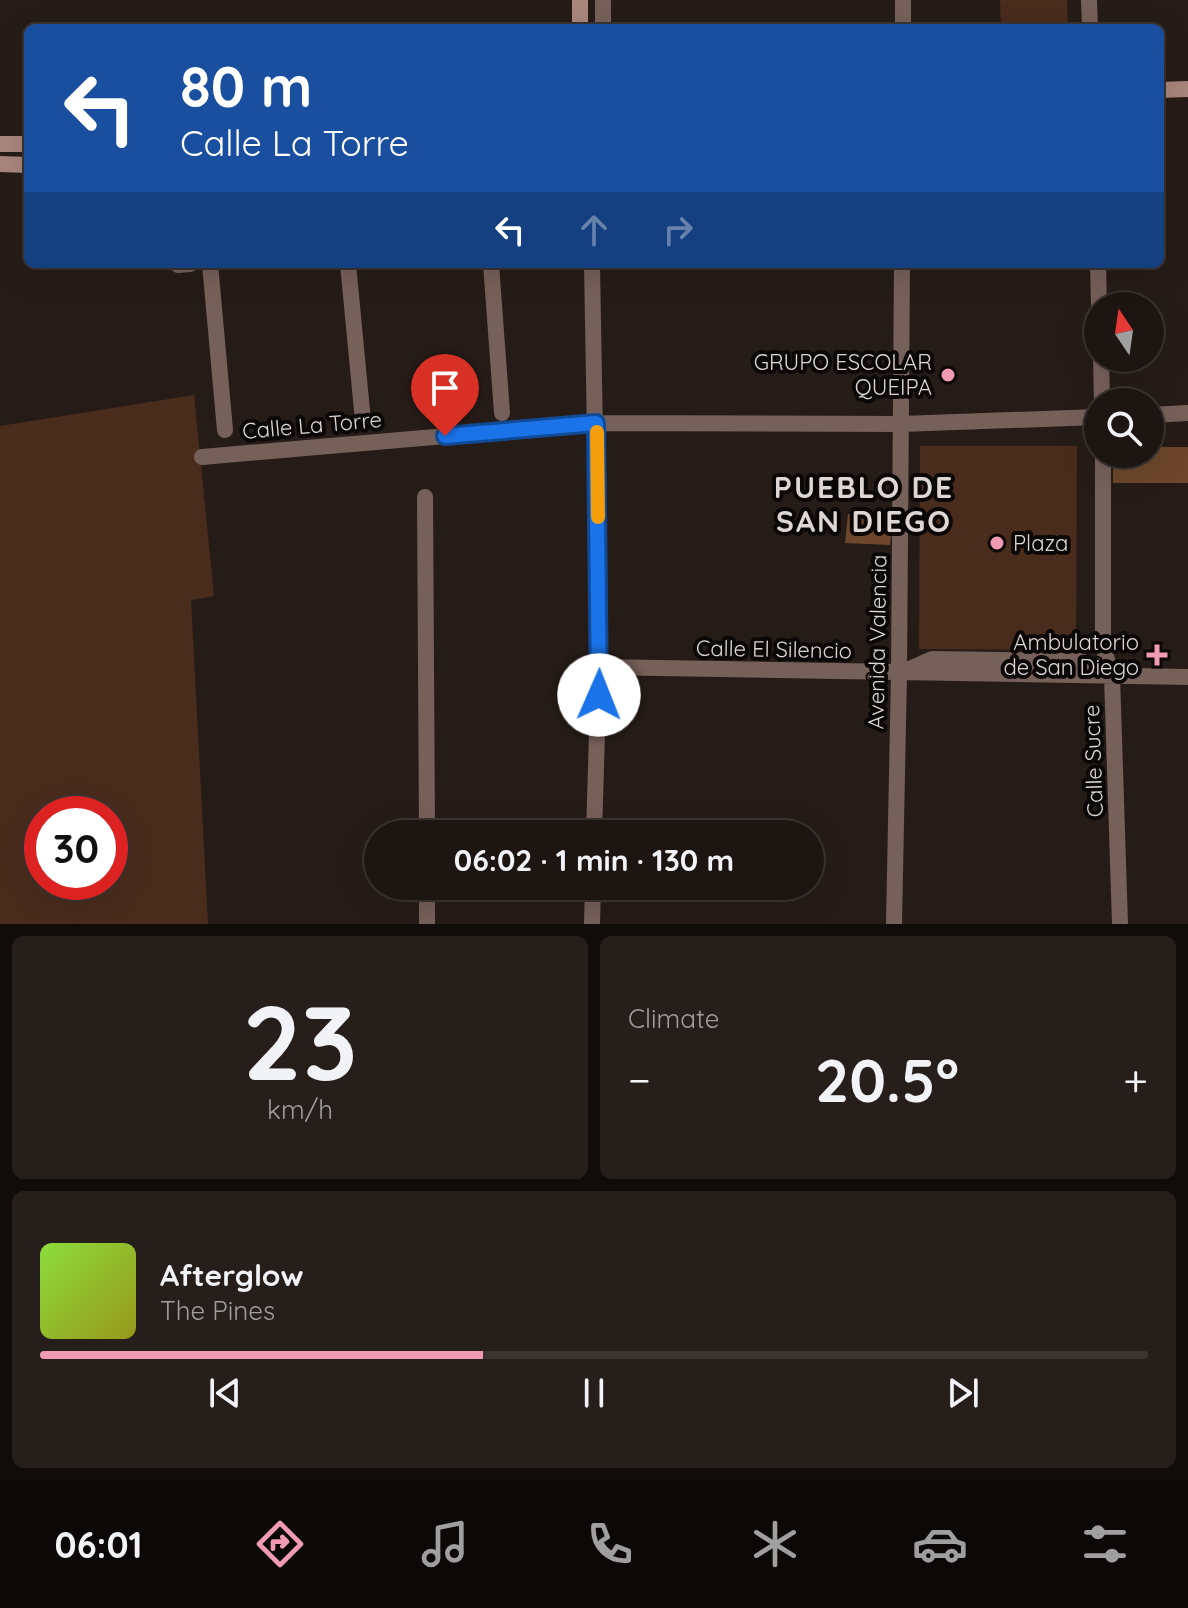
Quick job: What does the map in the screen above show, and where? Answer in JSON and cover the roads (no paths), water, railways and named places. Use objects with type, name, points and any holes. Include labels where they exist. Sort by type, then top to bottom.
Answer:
[{"type":"street","points":[[580,0],[580,24]]},
{"type":"street","points":[[603,0],[603,24]]},
{"type":"street","points":[[903,0],[903,24]]},
{"type":"street","points":[[1089,0],[1090,24]]},
{"type":"street","points":[[1164,90],[1188,89]]},
{"type":"street","points":[[0,144],[24,144]]},
{"type":"street","points":[[0,164],[24,165]]},
{"type":"street","points":[[210,268],[225,430]]},
{"type":"street","points":[[348,268],[363,421]]},
{"type":"street","points":[[491,268],[502,413]]},
{"type":"street","points":[[592,268],[599,667],[594,820]]},
{"type":"street","name":"Avenida Valencia","points":[[894,924],[902,268]]},
{"type":"street","points":[[1098,268],[1099,292]]},
{"type":"street","points":[[1164,414],[1188,413]]},
{"type":"street","name":"Calle La Torre","points":[[202,457],[596,423],[901,424],[1084,417]]},
{"type":"street","name":"Calle Sucre","points":[[1103,468],[1103,646],[1112,676],[1120,924]]},
{"type":"street","points":[[425,497],[427,820]]},
{"type":"street","name":"Calle El Silencio","points":[[599,667],[1188,677]]},
{"type":"street","points":[[427,900],[427,924]]},
{"type":"street","points":[[592,924],[593,900]]},
{"type":"place","name":"GRUPO ESCOLAR QUEIPA","points":[[948,375]]},
{"type":"place","name":"Plaza","points":[[997,543]]},
{"type":"place","name":"Ambulatorio de San Diego","points":[[1157,655]]},
{"type":"district","name":"PUEBLO DE SAN DIEGO","points":[[864,504]]}]
